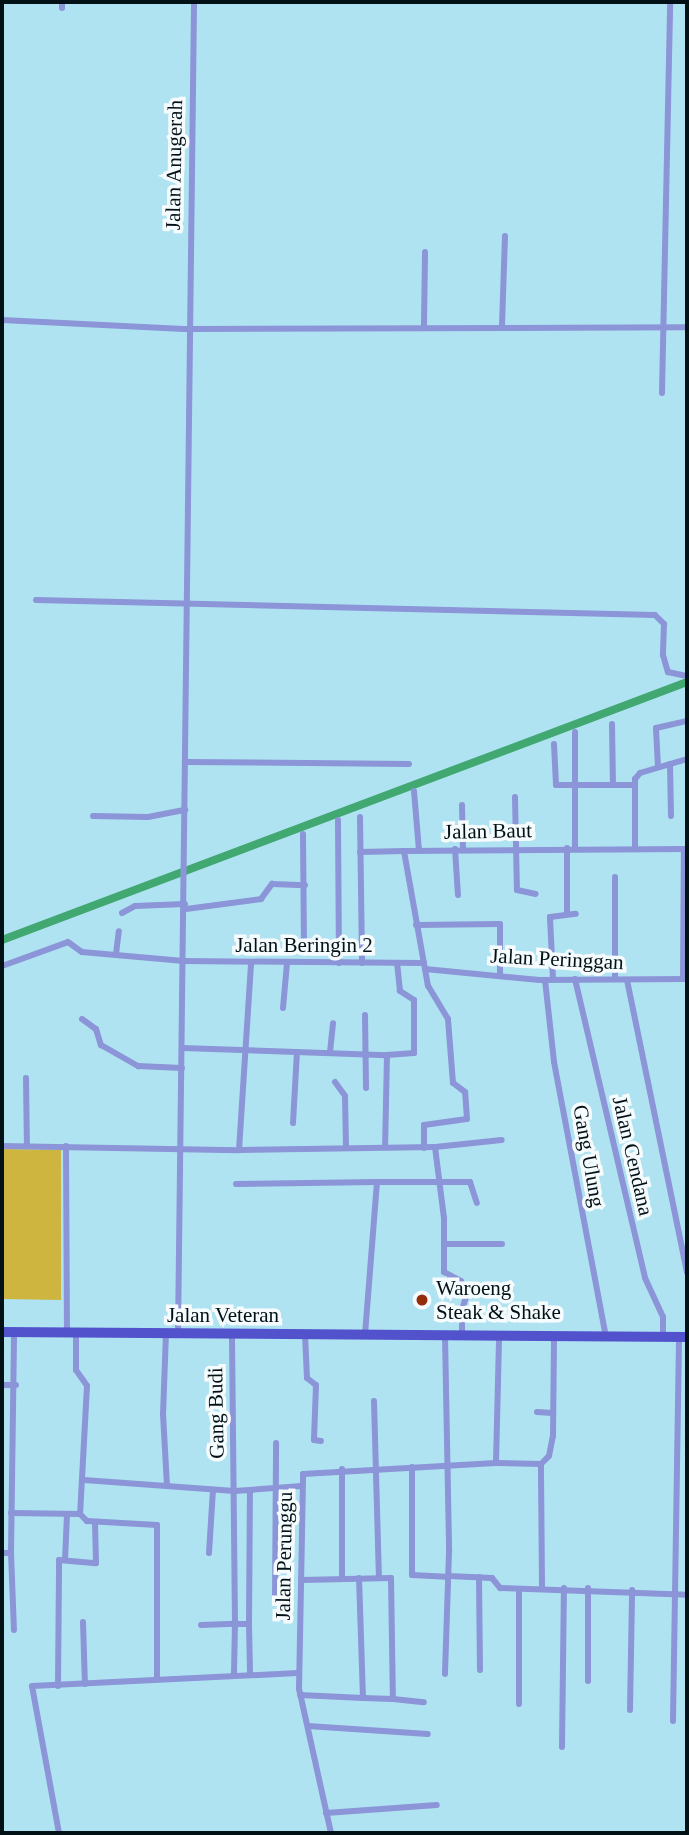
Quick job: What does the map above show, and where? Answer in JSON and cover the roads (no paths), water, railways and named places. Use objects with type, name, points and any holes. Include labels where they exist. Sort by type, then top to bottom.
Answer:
[{"type":"main road","name":"Jalan Veteran","points":[[2,1332],[683,1337]]},
{"type":"street","name":"Jalan Anugerah","points":[[178,1334],[186,906],[184,866],[194,2]]},
{"type":"street","points":[[663,393],[670,2]]},
{"type":"street","points":[[502,326],[505,236]]},
{"type":"street","points":[[425,252],[425,325]]},
{"type":"street","points":[[2,320],[189,328],[425,325],[687,327]]},
{"type":"street","points":[[36,600],[655,615],[664,624],[663,655],[668,672],[687,676]]},
{"type":"street","points":[[658,767],[656,728],[687,722]]},
{"type":"street","points":[[612,724],[613,785]]},
{"type":"street","points":[[575,732],[575,785],[567,914],[576,914]]},
{"type":"street","points":[[554,744],[556,785],[634,785]]},
{"type":"street","points":[[635,847],[634,785],[640,773],[687,758]]},
{"type":"street","points":[[186,762],[409,764]]},
{"type":"street","points":[[670,764],[671,816]]},
{"type":"street","points":[[414,791],[419,850]]},
{"type":"street","points":[[515,797],[516,890],[536,894]]},
{"type":"street","points":[[458,895],[462,805]]},
{"type":"street","points":[[93,816],[148,817],[185,810]]},
{"type":"street","points":[[360,817],[362,963]]},
{"type":"street","points":[[338,820],[339,963]]},
{"type":"street","points":[[303,834],[304,949]]},
{"type":"street","name":"Jalan Baut","points":[[360,852],[459,848],[686,849]]},
{"type":"street","points":[[685,979],[686,849]]},
{"type":"street","points":[[404,851],[424,966],[432,997],[448,1019],[453,1083],[465,1092],[467,1119],[424,1125],[424,1148]]},
{"type":"street","points":[[615,877],[615,979]]},
{"type":"street","points":[[122,913],[139,905],[186,906],[263,898],[274,884],[305,885]]},
{"type":"street","name":"Gang Ulung","points":[[567,914],[550,916],[549,979],[554,1062],[606,1337]]},
{"type":"street","points":[[416,925],[500,924],[500,975]]},
{"type":"street","points":[[116,954],[120,931]]},
{"type":"street","name":"Jalan Beringin 2","points":[[2,966],[68,942],[82,952],[184,961],[397,963],[424,966]]},
{"type":"street","points":[[283,1008],[287,962]]},
{"type":"street","points":[[239,1150],[251,963]]},
{"type":"street","points":[[182,1048],[387,1055],[414,1053],[414,1000],[400,991],[397,963]]},
{"type":"street","name":"Jalan Peringgan","points":[[424,966],[549,979],[685,979]]},
{"type":"street","name":"Jalan Cendana","points":[[575,979],[642,1268],[663,1317],[663,1337]]},
{"type":"street","points":[[627,980],[687,1273]]},
{"type":"street","points":[[365,1015],[366,1088]]},
{"type":"street","points":[[82,1020],[96,1029],[101,1045],[138,1066],[182,1068]]},
{"type":"street","points":[[330,1052],[333,1023]]},
{"type":"street","points":[[293,1123],[297,1052]]},
{"type":"street","points":[[385,1147],[387,1055]]},
{"type":"street","points":[[26,1078],[27,1146]]},
{"type":"street","points":[[335,1082],[345,1096],[346,1149]]},
{"type":"street","points":[[2,1146],[346,1149],[424,1148],[502,1140]]},
{"type":"street","points":[[66,1146],[72,1333],[76,1370],[87,1386],[84,1480],[80,1514],[82,1520],[157,1525],[157,1678]]},
{"type":"street","points":[[435,1147],[440,1181],[444,1272],[461,1280],[467,1294],[462,1336]]},
{"type":"street","points":[[365,1335],[377,1182]]},
{"type":"street","points":[[236,1184],[470,1182],[477,1203]]},
{"type":"street","points":[[444,1244],[502,1244]]},
{"type":"street","points":[[13,1332],[16,1385],[11,1553],[15,1630]]},
{"type":"street","points":[[166,1333],[163,1414],[167,1485]]},
{"type":"street","name":"Gang Budi","points":[[232,1334],[234,1674]]},
{"type":"street","points":[[305,1335],[307,1378],[316,1385],[314,1440],[321,1441]]},
{"type":"street","points":[[445,1336],[445,1674]]},
{"type":"street","points":[[496,1462],[499,1336]]},
{"type":"street","points":[[542,1587],[541,1464],[550,1454],[554,1336]]},
{"type":"street","points":[[673,1721],[673,1595],[683,1337]]},
{"type":"street","points":[[2,1385],[16,1385]]},
{"type":"street","points":[[374,1401],[379,1578]]},
{"type":"street","points":[[537,1412],[553,1413]]},
{"type":"street","points":[[275,1599],[276,1443]]},
{"type":"street","name":"Jalan Perunggu","points":[[331,1833],[300,1695],[298,1673],[302,1486],[305,1471],[496,1462],[541,1464]]},
{"type":"street","points":[[412,1467],[412,1575],[494,1578],[500,1588],[588,1588],[687,1595]]},
{"type":"street","points":[[342,1469],[342,1579]]},
{"type":"street","points":[[84,1480],[235,1491],[302,1486]]},
{"type":"street","points":[[209,1553],[212,1490]]},
{"type":"street","points":[[250,1491],[250,1673]]},
{"type":"street","points":[[2,1497],[11,1497]]},
{"type":"street","points":[[11,1513],[80,1514]]},
{"type":"street","points":[[65,1560],[67,1515]]},
{"type":"street","points":[[58,1686],[59,1560],[96,1563],[95,1521]]},
{"type":"street","points":[[2,1553],[11,1553]]},
{"type":"street","points":[[479,1577],[480,1670]]},
{"type":"street","points":[[359,1578],[363,1698]]},
{"type":"street","points":[[391,1578],[393,1699]]},
{"type":"street","points":[[302,1580],[400,1578]]},
{"type":"street","points":[[562,1747],[564,1588]]},
{"type":"street","points":[[587,1681],[588,1588]]},
{"type":"street","points":[[519,1589],[519,1704]]},
{"type":"street","points":[[630,1710],[632,1590]]},
{"type":"street","points":[[83,1622],[85,1684]]},
{"type":"street","points":[[201,1625],[249,1624]]},
{"type":"street","points":[[59,1833],[30,1689],[157,1678],[298,1673]]},
{"type":"street","points":[[300,1695],[424,1702]]},
{"type":"street","points":[[307,1726],[428,1734]]},
{"type":"street","points":[[327,1813],[437,1805]]},
{"type":"waterway","points":[[2,940],[687,682]]},
{"type":"place","name":"Waroeng Steak & Shake","points":[[422,1300]]}]
